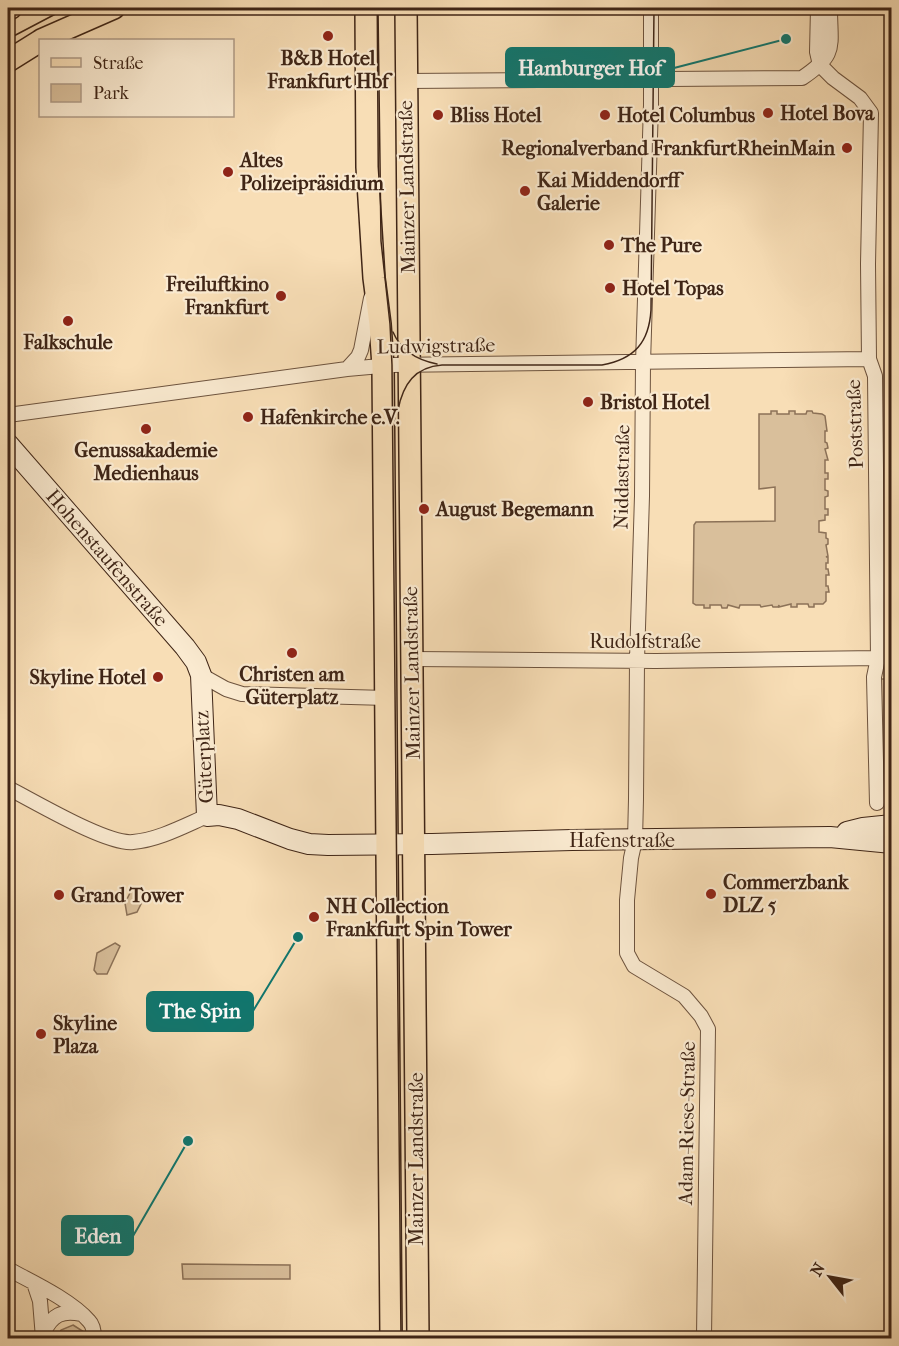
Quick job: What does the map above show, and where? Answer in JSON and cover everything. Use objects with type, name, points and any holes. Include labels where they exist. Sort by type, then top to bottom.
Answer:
[{"type":"main road","points":[[45,39],[114,8]]},
{"type":"main road","name":"Mainzer Landstraße","points":[[366,8],[367,167],[374,278],[383,366],[391,1338]]},
{"type":"main road","name":"Mainzer Landstraße","points":[[406,8],[418,1338]]},
{"type":"main road","points":[[8,62],[39,42]]},
{"type":"main road","name":"Hohenstaufenstraße","points":[[8,444],[185,647],[196,662],[201,675]]},
{"type":"main road","name":"Güterplatz","points":[[201,675],[207,816],[219,815],[238,819],[278,836],[309,844],[414,844]]},
{"type":"main road","name":"Hafenstraße","points":[[830,837],[863,828],[891,825]]},
{"type":"main road","name":"Hafenstraße","points":[[414,844],[830,837],[891,843]]},
{"type":"street","name":"Niddastraße","points":[[635,840],[651,8]]},
{"type":"street","points":[[818,8],[817,52],[820,65]]},
{"type":"street","points":[[406,81],[802,78],[820,65],[830,53],[830,8]]},
{"type":"street","name":"Poststraße","points":[[820,65],[833,78],[861,98],[871,113],[868,264],[869,359],[874,376],[878,658],[874,677],[877,803]]},
{"type":"street","name":"Mainzer Landstraße","points":[[347,369],[358,357],[363,343],[374,278]]},
{"type":"street","name":"Ludwigstraße","points":[[8,415],[347,369],[410,364],[869,359]]},
{"type":"street","name":"Rudolfstraße","points":[[412,659],[878,658]]},
{"type":"street","name":"Güterplatz","points":[[201,675],[226,689],[242,694],[386,698]]},
{"type":"street","points":[[8,788],[98,834],[130,842],[160,835],[207,816]]},
{"type":"street","name":"Adam-Riese-Straße","points":[[635,840],[627,900],[627,953],[633,966],[684,996],[701,1016],[708,1029],[704,1338]]},
{"type":"street","points":[[8,1269],[62,1299],[81,1314],[90,1322],[94,1338]]},
{"type":"street","points":[[34,1283],[40,1300],[43,1336]]},
{"type":"street","points":[[43,1336],[55,1315],[70,1312],[81,1314]]},
{"type":"green space","points":[[771,411],[777,411],[777,414],[789,414],[789,411],[795,411],[795,414],[806,414],[807,411],[812,411],[825,416],[827,431],[825,431],[825,442],[828,448],[825,449],[828,460],[825,460],[825,473],[828,473],[828,479],[825,479],[825,490],[828,491],[828,496],[825,497],[825,509],[828,509],[828,515],[825,515],[825,520],[819,521],[819,532],[826,533],[828,539],[826,569],[829,575],[826,575],[826,586],[829,592],[826,592],[826,601],[823,604],[814,604],[814,607],[809,607],[808,604],[797,604],[797,607],[791,607],[791,604],[779,607],[779,605],[778,607],[772,605],[761,607],[760,605],[740,605],[739,608],[728,605],[727,608],[722,608],[721,605],[710,605],[710,608],[704,608],[704,605],[693,603],[694,525],[696,522],[775,521],[775,487],[759,489],[759,414],[771,414]]},
{"type":"green space","points":[[881,679],[891,679],[891,809],[885,809]]},
{"type":"green space","points":[[139,889],[144,892],[145,896],[137,912],[127,915],[125,903],[131,891]]},
{"type":"green space","points":[[115,943],[120,946],[107,974],[97,974],[94,970],[97,953]]},
{"type":"green space","points":[[182,1264],[290,1265],[290,1279],[183,1279]]},
{"type":"green space","points":[[73,1325],[84,1332],[85,1338],[57,1338],[61,1330]]},
{"type":"tram line","points":[[8,39],[67,8]]},
{"type":"tram line","points":[[378,8],[381,241],[392,365],[401,1338]]},
{"type":"tram line","points":[[398,410],[403,392],[412,378],[424,369],[433,366],[602,365],[623,358],[638,347],[643,340],[650,321],[651,310],[654,8]]},
{"type":"tram line","points":[[393,332],[396,339],[410,354],[437,364]]},
{"type":"place","name":"B&B Hotel Frankfurt Hbf","points":[[328,36]]},
{"type":"place","name":"Hamburger Hof","points":[[786,39]]},
{"type":"place","name":"Hotel Bova","points":[[768,113]]},
{"type":"place","name":"Bliss Hotel","points":[[438,115]]},
{"type":"place","name":"Hotel Columbus","points":[[605,115]]},
{"type":"place","name":"Regionalverband FrankfurtRheinMain","points":[[847,148]]},
{"type":"place","name":"Altes Polizeipräsidium","points":[[228,172]]},
{"type":"place","name":"Kai Middendorff Galerie","points":[[525,191]]},
{"type":"place","name":"The Pure","points":[[609,245]]},
{"type":"place","name":"Hotel Topas","points":[[610,288]]},
{"type":"place","name":"Freiluftkino Frankfurt","points":[[281,296]]},
{"type":"place","name":"Falkschule","points":[[68,321]]},
{"type":"place","name":"Bristol Hotel","points":[[588,402]]},
{"type":"place","name":"Hafenkirche e.V.","points":[[248,417]]},
{"type":"place","name":"Genussakademie Medienhaus","points":[[146,429]]},
{"type":"place","name":"August Begemann","points":[[424,509]]},
{"type":"place","name":"Christen am Güterplatz","points":[[292,653]]},
{"type":"place","name":"Skyline Hotel","points":[[158,677]]},
{"type":"place","name":"Commerzbank DLZ 5","points":[[711,894]]},
{"type":"place","name":"Grand Tower","points":[[59,895]]},
{"type":"place","name":"NH Collection Frankfurt Spin Tower","points":[[314,917]]},
{"type":"place","name":"The Spin","points":[[298,937]]},
{"type":"place","name":"Skyline Plaza","points":[[41,1034]]},
{"type":"place","name":"Eden","points":[[188,1141]]}]
